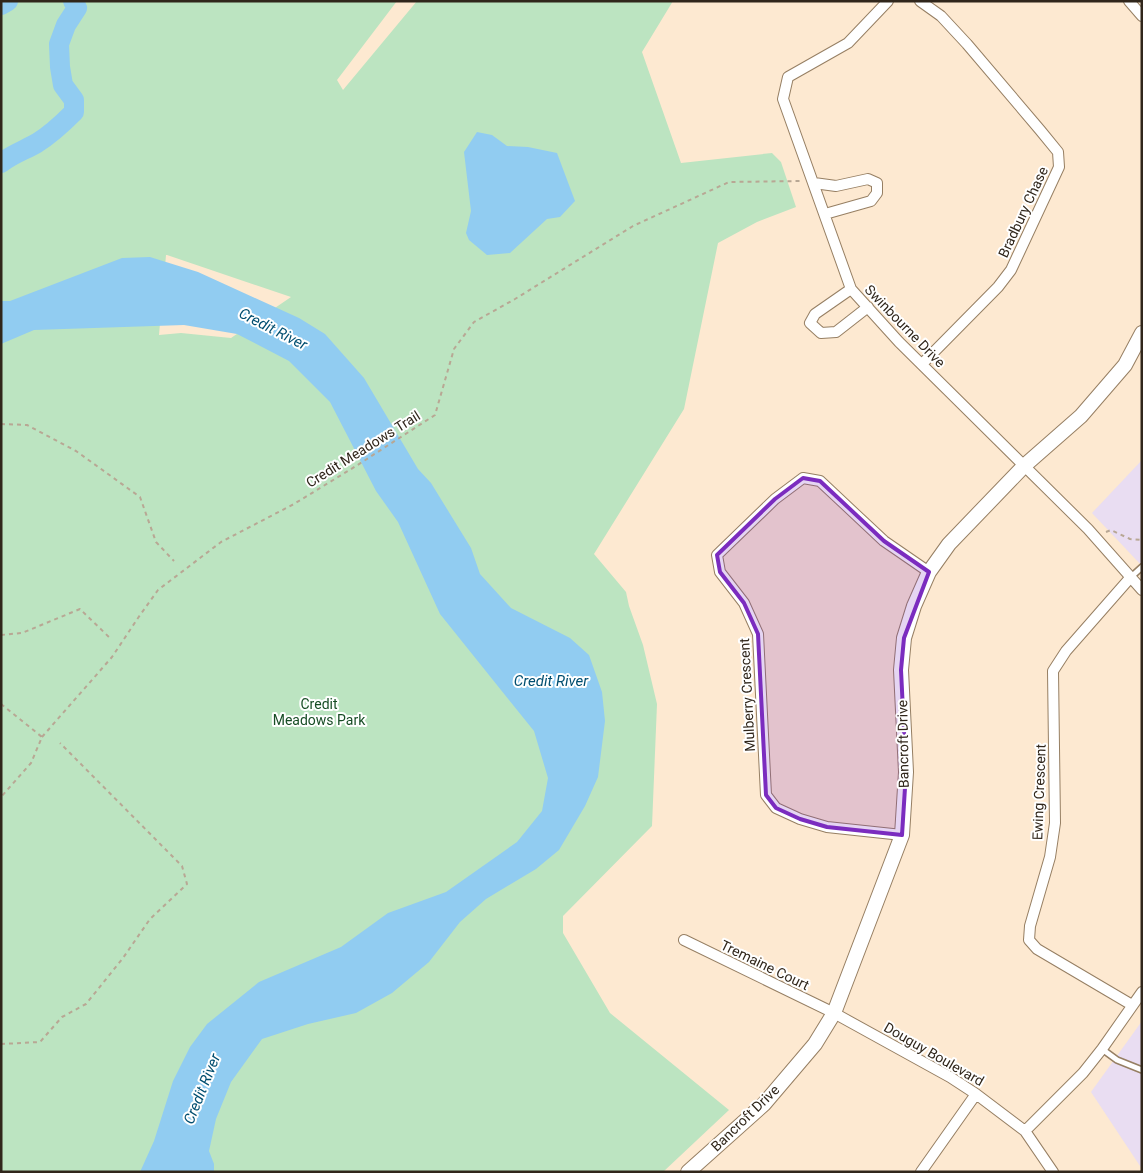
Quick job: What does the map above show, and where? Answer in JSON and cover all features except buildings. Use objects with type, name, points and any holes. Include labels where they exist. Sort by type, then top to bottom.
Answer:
[{"type":"street","name":"Swinbourne Drive","points":[[888,1],[848,43],[788,77],[783,99],[851,289],[922,364],[1094,536],[1142,590]]},
{"type":"street","name":"Bradbury Chase","points":[[920,1],[948,23],[1040,130],[1058,152],[1059,168],[1011,270],[998,287],[922,364]]},
{"type":"street","points":[[1129,1],[1142,16]]},
{"type":"street","points":[[814,183],[836,186],[868,179],[877,183],[878,193],[871,201],[825,214]]},
{"type":"street","points":[[851,289],[815,314],[810,323],[821,333],[836,332],[868,307]]},
{"type":"street","name":"Bancroft Drive","points":[[688,1172],[764,1104],[815,1044],[834,1013],[902,835],[906,772],[901,670],[904,638],[914,606],[929,572],[949,544],[1024,466],[1081,416],[1125,365],[1142,333]]},
{"type":"street","name":"Mulberry Crescent","points":[[902,835],[828,827],[800,819],[776,808],[766,795],[758,634],[744,603],[720,572],[717,554],[775,499],[803,478],[820,481],[884,541],[929,572]]},
{"type":"street","name":"Ewing Crescent","points":[[1130,578],[1066,651],[1053,672],[1055,823],[1050,857],[1030,926],[1030,940],[1037,950],[1132,1005]]},
{"type":"street","name":"Tremaine Court","points":[[684,940],[834,1013]]},
{"type":"street","points":[[1025,1131],[1083,1072],[1102,1049],[1142,992]]},
{"type":"street","name":"Douguy Boulevard","points":[[834,1013],[950,1076],[976,1094],[1025,1131],[1053,1172]]},
{"type":"street","points":[[922,1172],[976,1094]]},
{"type":"lane","points":[[1130,578],[1142,567]]},
{"type":"lane","points":[[1102,1049],[1117,1060],[1142,1070]]},
{"type":"path","name":"Credit Meadows Trail","points":[[1,797],[31,763],[42,737],[112,657],[158,590],[221,542],[294,504],[435,415],[454,349],[474,322],[633,226],[729,182],[789,181],[814,183]]},
{"type":"path","points":[[1,424],[27,425],[76,452],[140,497],[156,542],[174,560]]},
{"type":"path","points":[[1094,536],[1111,530],[1130,539],[1142,540]]},
{"type":"path","points":[[1,635],[22,633],[80,609],[111,639]]},
{"type":"path","points":[[1,704],[42,737]]},
{"type":"path","points":[[1,1044],[40,1042],[62,1017],[86,1004],[123,958],[150,919],[186,884],[182,866],[60,743]]},
{"type":"highlighted area","points":[[803,478],[820,481],[884,541],[929,572],[904,638],[901,670],[906,772],[902,835],[827,827],[800,819],[776,808],[766,795],[758,634],[744,603],[720,572],[717,555],[775,499]]},
{"type":"shaded area","points":[[1142,460],[1142,566],[1092,513]]},
{"type":"shaded area","points":[[1142,1021],[1142,1169],[1091,1092]]},
{"type":"green space","name":"Credit Meadows Park","points":[[1,1],[397,1],[337,80],[343,90],[417,1],[673,1],[642,52],[681,163],[772,153],[781,162],[796,207],[757,222],[718,243],[684,409],[594,554],[626,592],[643,645],[657,704],[652,826],[563,916],[563,933],[610,1013],[729,1110],[663,1172],[1,1172]],"holes":[[[166,255],[291,297],[231,338],[181,333],[159,335]]]},
{"type":"water","points":[[477,132],[492,135],[507,146],[528,147],[557,153],[575,201],[560,217],[547,219],[510,253],[487,255],[469,240],[466,233],[471,211],[464,152]]},
{"type":"water","name":"Credit River","points":[[150,257],[198,272],[299,318],[325,334],[364,378],[418,469],[431,483],[471,548],[480,574],[511,608],[570,638],[589,655],[602,692],[605,721],[598,777],[585,806],[559,850],[536,869],[486,899],[460,922],[429,962],[392,993],[356,1013],[308,1024],[262,1039],[231,1082],[216,1119],[209,1151],[214,1164],[214,1172],[140,1172],[154,1141],[173,1081],[190,1047],[207,1024],[259,982],[341,947],[388,913],[446,892],[517,842],[542,811],[548,778],[534,731],[440,614],[398,522],[376,491],[330,402],[289,361],[237,334],[184,325],[34,330],[1,344],[1,301],[10,301],[122,258]]},
{"type":"waterway","points":[[1,5],[8,1]]},
{"type":"waterway","points":[[1,163],[42,140],[74,112],[74,100],[63,85],[59,44],[66,25],[77,8],[73,1]]}]
